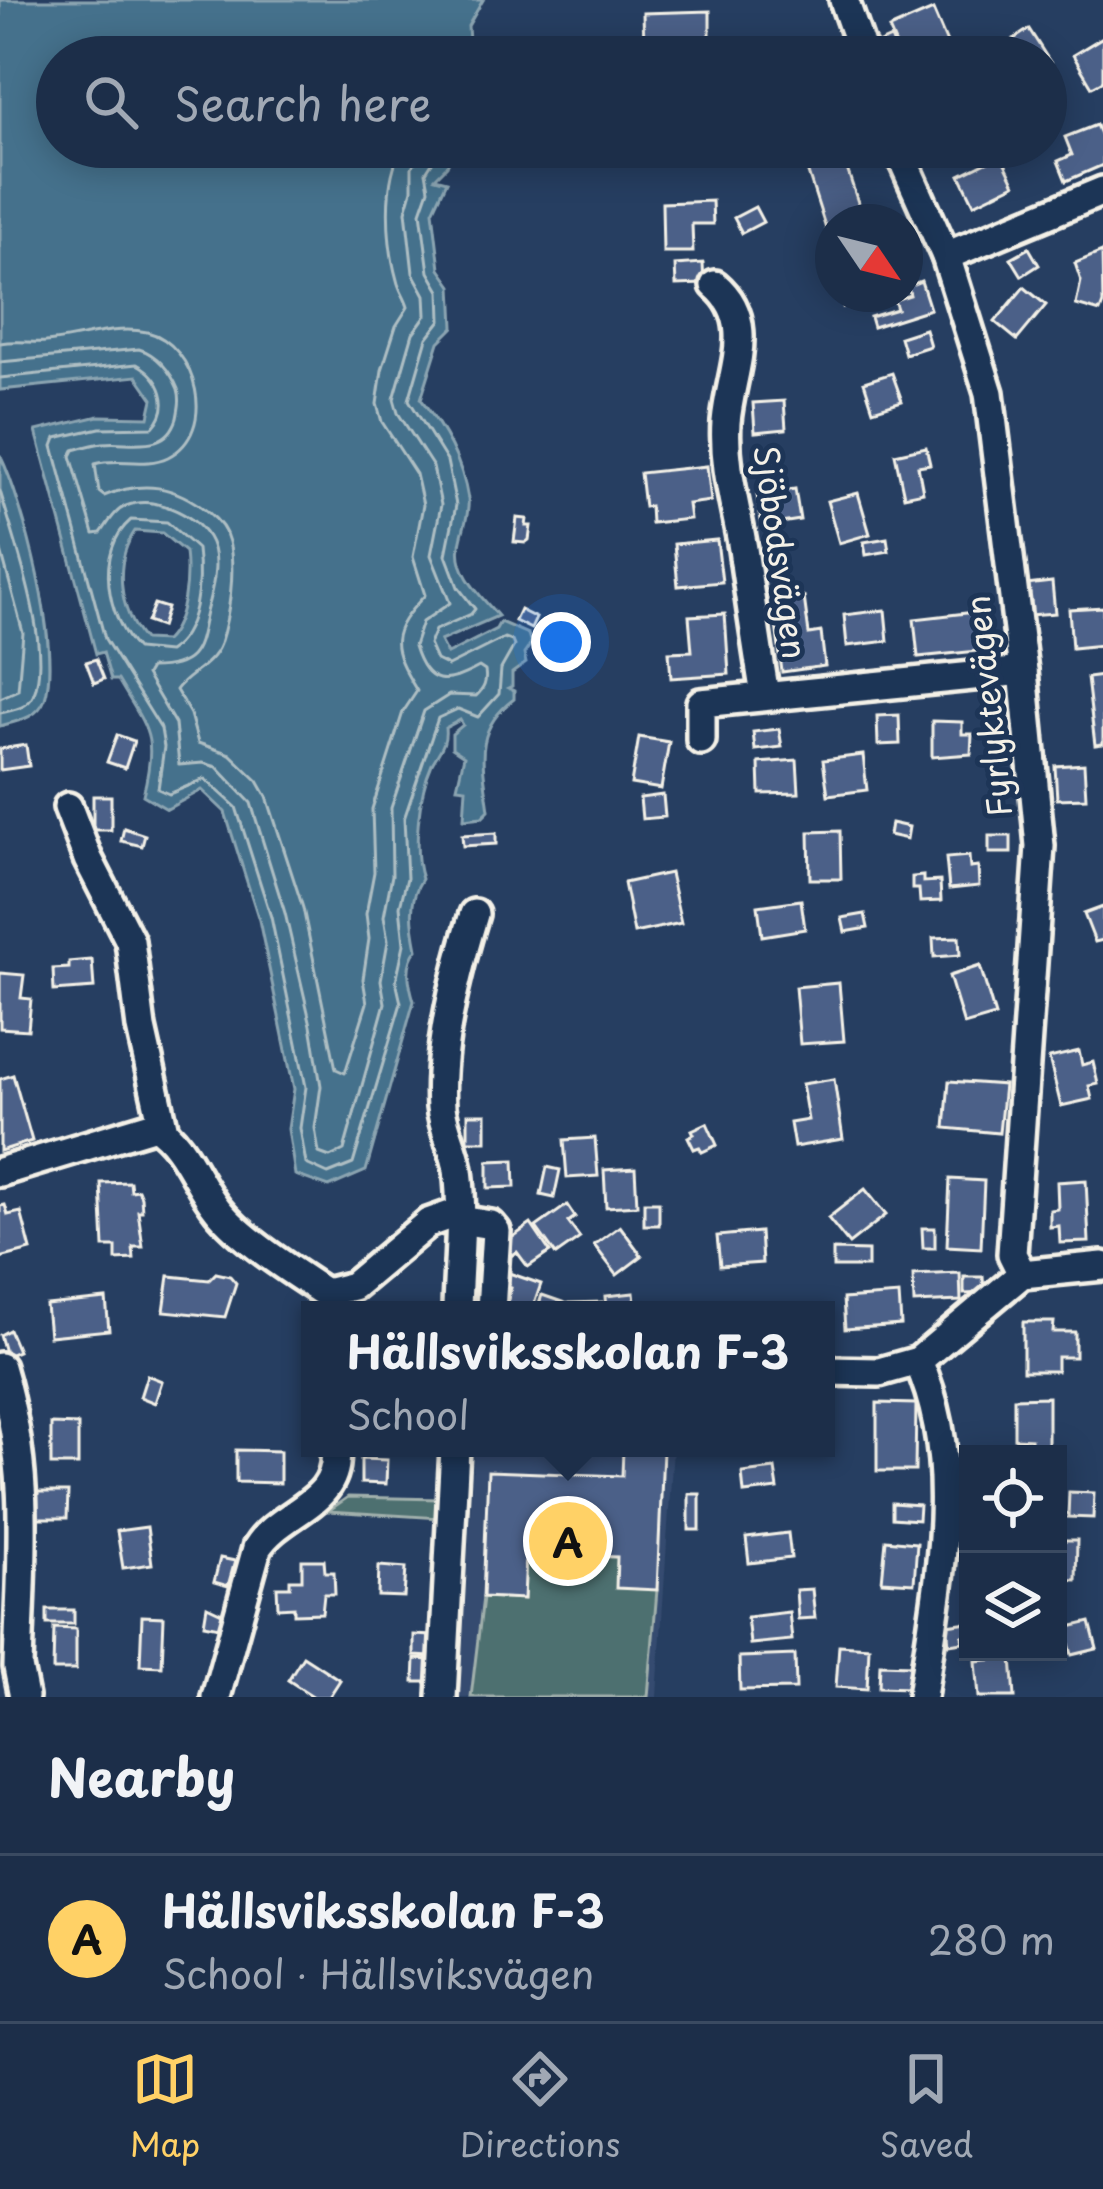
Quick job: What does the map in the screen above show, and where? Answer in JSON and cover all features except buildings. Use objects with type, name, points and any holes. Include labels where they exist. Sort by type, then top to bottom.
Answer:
[{"type":"street","points":[[844,0],[857,36]]},
{"type":"street","name":"Fyrlyktevägen","points":[[906,168],[946,256],[989,393],[1023,671],[1040,846],[1012,1254],[1022,1274]]},
{"type":"street","points":[[946,256],[1103,191]]},
{"type":"street","name":"Sjöbodsvägen","points":[[715,285],[736,307],[740,322],[739,358],[726,423],[727,468],[765,695]]},
{"type":"street","name":"Sjöbodsvägen","points":[[700,740],[701,703],[1023,671]]},
{"type":"street","points":[[68,807],[88,859],[130,941],[141,1028],[164,1131]]},
{"type":"street","points":[[457,1301],[458,1168],[441,1111],[441,1083],[461,958],[474,914]]},
{"type":"street","points":[[0,1172],[155,1125],[229,1222],[324,1301],[353,1286],[428,1223],[460,1216],[491,1225],[496,1232],[492,1301]]},
{"type":"street","points":[[835,1371],[879,1372],[918,1361],[1022,1274],[1103,1266]]},
{"type":"street","points":[[918,1361],[932,1391],[944,1445],[943,1550],[922,1697]]},
{"type":"street","points":[[0,1367],[23,1478],[18,1667],[24,1697]]},
{"type":"street","points":[[216,1697],[257,1548],[271,1529],[324,1492],[334,1477],[335,1457]]},
{"type":"street","points":[[442,1697],[454,1457]]},
{"type":"shaded area","points":[[473,1457],[672,1457],[657,1697],[460,1697]]},
{"type":"green space","points":[[348,1497],[440,1499],[440,1518],[328,1511]]},
{"type":"green space","points":[[526,1553],[617,1557],[657,1590],[648,1697],[471,1697],[483,1597],[524,1599]]},
{"type":"water","points":[[0,0],[483,0],[468,26],[469,36],[36,36],[36,168],[445,168],[435,178],[447,181],[433,211],[440,269],[452,286],[454,327],[439,342],[421,399],[451,446],[465,485],[468,505],[460,545],[462,565],[471,584],[498,616],[440,641],[447,654],[496,629],[500,622],[528,634],[531,644],[524,654],[526,663],[512,673],[508,688],[514,691],[514,699],[486,736],[483,763],[489,810],[482,817],[464,819],[466,788],[457,787],[464,756],[452,748],[452,734],[463,725],[460,720],[445,728],[444,743],[427,776],[417,838],[422,879],[412,912],[417,949],[409,981],[414,1001],[366,1171],[329,1187],[295,1175],[288,1129],[294,1089],[259,920],[225,812],[202,790],[167,809],[143,795],[150,759],[147,734],[118,680],[111,680],[103,652],[96,654],[36,431],[99,416],[149,417],[153,399],[137,376],[0,390]],"holes":[[[135,531],[162,533],[185,552],[184,599],[177,623],[165,641],[144,640],[124,601],[122,572],[128,544]]]},
{"type":"water","points":[[0,455],[38,576],[49,676],[38,711],[0,726]]},
{"type":"place","name":"Hällsviksskolan F-3","points":[[568,1541]]}]
